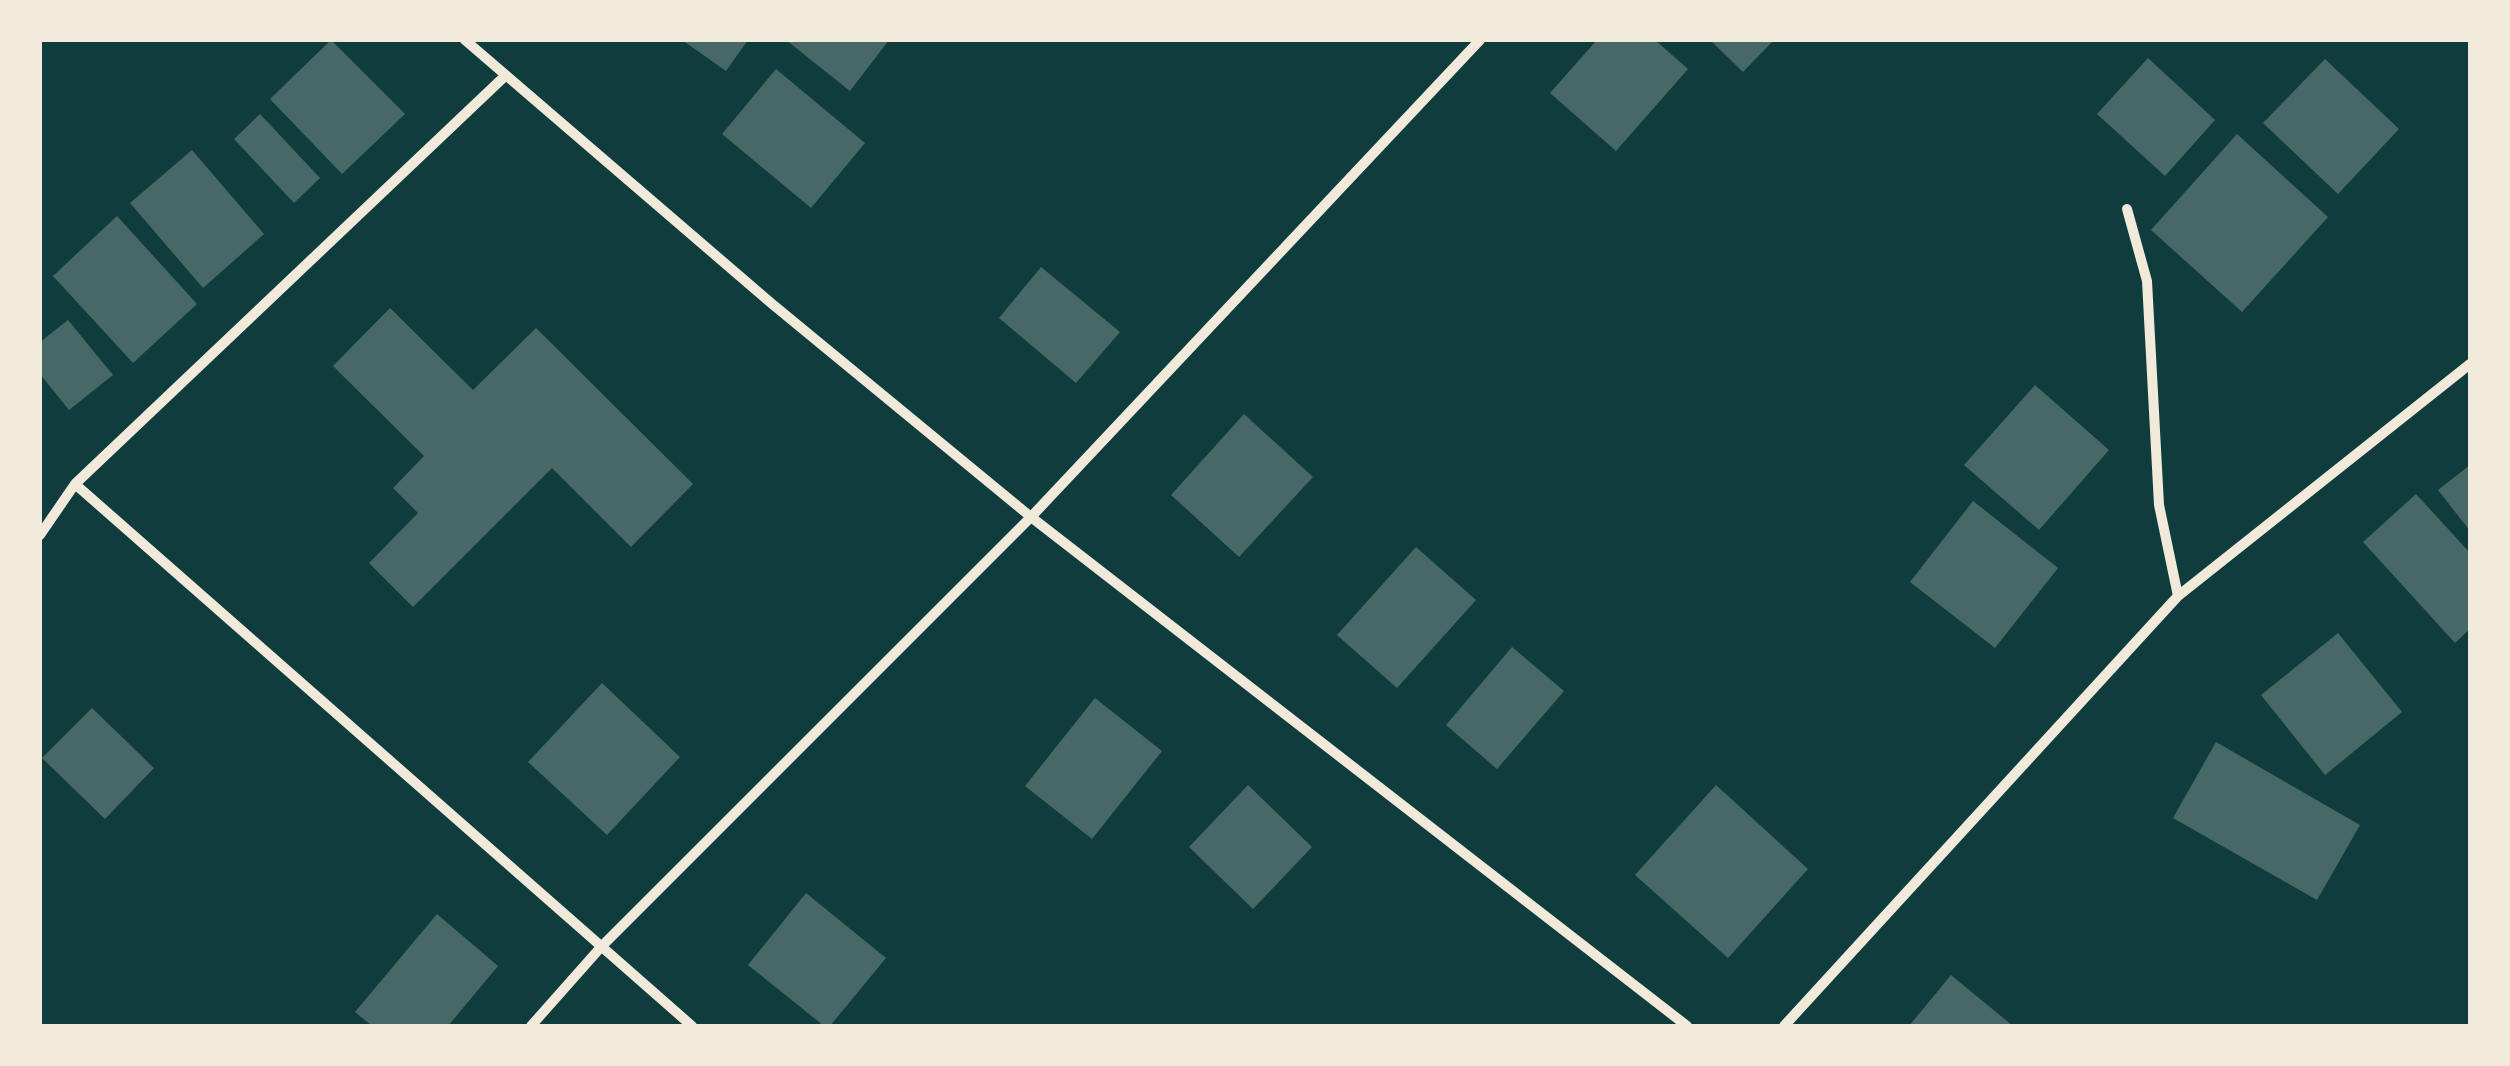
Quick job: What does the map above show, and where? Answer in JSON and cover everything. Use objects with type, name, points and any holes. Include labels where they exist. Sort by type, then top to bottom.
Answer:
[{"type":"street","points":[[465,40],[1030,517],[1687,1026]]},
{"type":"street","points":[[531,1026],[601,947],[1030,517],[1480,40]]},
{"type":"street","points":[[40,536],[75,484],[505,76]]},
{"type":"street","points":[[2127,210],[2147,281],[2160,505],[2178,596]]},
{"type":"street","points":[[1784,1026],[2178,596],[2470,364]]},
{"type":"street","points":[[75,484],[692,1026]]},
{"type":"building","points":[[331,40],[405,114],[342,174],[270,99]]},
{"type":"building","points":[[682,40],[748,40],[726,71]]},
{"type":"building","points":[[786,40],[889,40],[850,91]]},
{"type":"building","points":[[1597,40],[1655,40],[1688,69],[1616,151],[1550,93]]},
{"type":"building","points":[[1710,40],[1774,40],[1743,72]]},
{"type":"building","points":[[2148,58],[2215,120],[2165,176],[2097,114]]},
{"type":"building","points":[[2325,59],[2399,129],[2338,194],[2263,123]]},
{"type":"building","points":[[776,69],[865,143],[811,208],[722,134]]},
{"type":"building","points":[[260,114],[320,178],[294,203],[234,139]]},
{"type":"building","points":[[2237,134],[2328,217],[2242,312],[2151,230]]},
{"type":"building","points":[[192,150],[264,234],[203,288],[130,203]]},
{"type":"building","points":[[117,216],[197,304],[133,363],[53,276]]},
{"type":"building","points":[[1041,267],[1120,332],[1076,383],[999,318]]},
{"type":"building","points":[[390,308],[473,390],[536,328],[693,484],[631,547],[552,468],[413,607],[369,563],[418,513],[393,488],[424,456],[333,366]]},
{"type":"building","points":[[68,320],[113,375],[69,410],[40,374],[40,342]]},
{"type":"building","points":[[2035,385],[2109,450],[2039,530],[1964,465]]},
{"type":"building","points":[[1244,414],[1313,477],[1239,557],[1171,495]]},
{"type":"building","points":[[2470,465],[2470,531],[2438,490]]},
{"type":"building","points":[[2416,494],[2470,553],[2470,629],[2455,643],[2363,542]]},
{"type":"building","points":[[1973,501],[2058,568],[1995,648],[1910,582]]},
{"type":"building","points":[[1416,547],[1476,600],[1397,688],[1337,635]]},
{"type":"building","points":[[2338,633],[2402,712],[2325,775],[2261,695]]},
{"type":"building","points":[[1512,647],[1564,691],[1497,769],[1446,725]]},
{"type":"building","points":[[602,683],[680,757],[607,835],[528,762]]},
{"type":"building","points":[[1095,698],[1162,751],[1092,839],[1025,786]]},
{"type":"building","points":[[92,708],[154,768],[105,819],[42,758]]},
{"type":"building","points":[[2216,742],[2360,825],[2317,900],[2173,818]]},
{"type":"building","points":[[1248,785],[1312,847],[1253,909],[1189,847]]},
{"type":"building","points":[[1716,785],[1808,869],[1728,958],[1635,875]]},
{"type":"building","points":[[806,893],[886,958],[830,1026],[824,1026],[748,965]]},
{"type":"building","points":[[437,914],[498,966],[448,1026],[372,1026],[355,1012]]},
{"type":"building","points":[[1951,975],[2013,1026],[1909,1026]]}]
